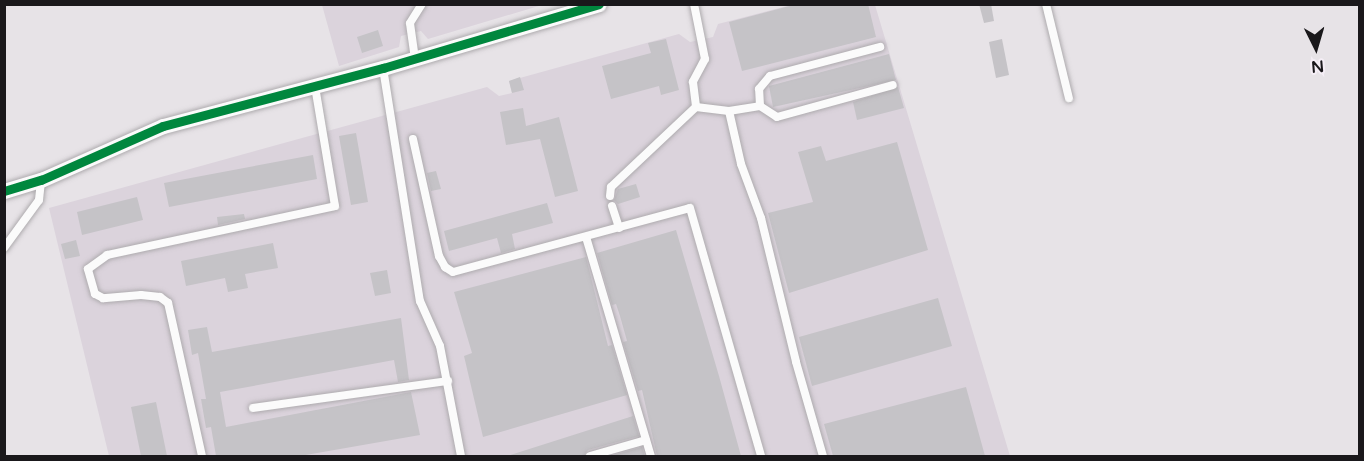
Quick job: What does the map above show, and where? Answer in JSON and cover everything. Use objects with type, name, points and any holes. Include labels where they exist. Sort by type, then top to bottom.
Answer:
[{"type":"street","points":[[4,191],[41,180],[163,126],[383,68],[599,4]]},
{"type":"lane","points":[[415,59],[410,23],[422,4]]},
{"type":"lane","points":[[694,4],[705,59],[693,82],[696,107]]},
{"type":"lane","points":[[1046,4],[1069,98]]},
{"type":"lane","points":[[760,106],[759,89],[770,76],[880,47]]},
{"type":"lane","points":[[383,68],[420,301],[440,346],[461,456],[457,456]]},
{"type":"lane","points":[[696,107],[729,111],[760,106],[777,117],[893,85]]},
{"type":"lane","points":[[202,456],[168,303],[160,297],[103,298],[95,294],[88,269],[107,255],[335,206],[315,87]]},
{"type":"lane","points":[[610,196],[611,187],[696,107]]},
{"type":"lane","points":[[729,111],[741,164],[761,218],[796,362],[823,456]]},
{"type":"lane","points":[[413,138],[439,256],[445,267],[453,272],[690,208],[760,456]]},
{"type":"lane","points":[[4,248],[39,200],[41,180]]},
{"type":"lane","points":[[612,206],[619,228]]},
{"type":"lane","points":[[586,237],[651,456]]},
{"type":"lane","points":[[253,408],[448,381]]},
{"type":"lane","points":[[590,456],[646,440]]},
{"type":"shaded area","points":[[322,5],[542,5],[428,39],[421,31],[401,36],[399,47],[339,66]]},
{"type":"shaded area","points":[[791,5],[875,5],[1010,456],[109,456],[49,208],[487,87],[499,96],[512,93],[509,81],[679,34],[690,42],[713,37],[718,24]]},
{"type":"building","points":[[797,4],[868,4],[876,37],[742,71],[729,22]]},
{"type":"building","points":[[979,4],[991,4],[994,21],[984,23]]},
{"type":"building","points":[[378,30],[383,46],[362,53],[357,37]]},
{"type":"building","points":[[666,39],[679,90],[661,95],[659,86],[611,99],[602,66],[651,53],[648,43]]},
{"type":"building","points":[[1002,39],[1009,75],[996,78],[989,42]]},
{"type":"building","points":[[889,54],[896,80],[773,107],[769,86]]},
{"type":"building","points":[[520,77],[524,90],[512,93],[509,81]]},
{"type":"building","points":[[898,87],[904,108],[857,120],[853,102]]},
{"type":"building","points":[[523,108],[526,126],[559,117],[578,191],[555,197],[540,139],[506,145],[500,112]]},
{"type":"building","points":[[356,133],[368,202],[351,205],[339,136]]},
{"type":"building","points":[[897,142],[928,250],[789,293],[768,213],[813,202],[798,152],[821,146],[826,161]]},
{"type":"building","points":[[313,155],[317,179],[169,207],[164,183]]},
{"type":"building","points":[[436,171],[441,189],[431,191],[427,173]]},
{"type":"building","points":[[636,184],[640,197],[618,204],[614,200],[618,189]]},
{"type":"building","points":[[137,197],[143,220],[82,235],[77,212]]},
{"type":"building","points":[[547,203],[553,223],[512,234],[515,249],[501,253],[497,238],[449,251],[444,231]]},
{"type":"building","points":[[244,214],[245,219],[218,225],[217,217]]},
{"type":"building","points":[[676,230],[741,456],[657,456],[642,390],[638,391],[623,342],[627,341],[620,316],[616,304],[612,305],[597,253]]},
{"type":"building","points":[[76,240],[80,256],[65,259],[61,244]]},
{"type":"building","points":[[273,243],[278,268],[245,274],[248,288],[228,292],[225,278],[186,286],[181,261]]},
{"type":"building","points":[[586,257],[608,346],[612,345],[627,395],[483,437],[464,356],[472,353],[454,292]]},
{"type":"building","points":[[387,270],[391,293],[375,296],[370,273]]},
{"type":"building","points":[[938,298],[952,346],[812,386],[799,337]]},
{"type":"building","points":[[401,318],[409,380],[398,382],[394,360],[220,392],[226,427],[411,392],[420,435],[300,456],[216,456],[211,427],[206,428],[201,399],[206,399],[198,353],[192,355],[188,330],[207,327],[212,352]]},
{"type":"building","points":[[966,387],[985,456],[833,456],[824,424]]},
{"type":"building","points":[[156,402],[167,456],[141,456],[131,407]]},
{"type":"building","points":[[633,416],[639,436],[588,450],[584,456],[507,456]]},
{"type":"building","points":[[642,447],[645,456],[610,456]]},
{"type":"cycle path","points":[[4,191],[41,180],[163,126],[383,68],[599,4]]}]
